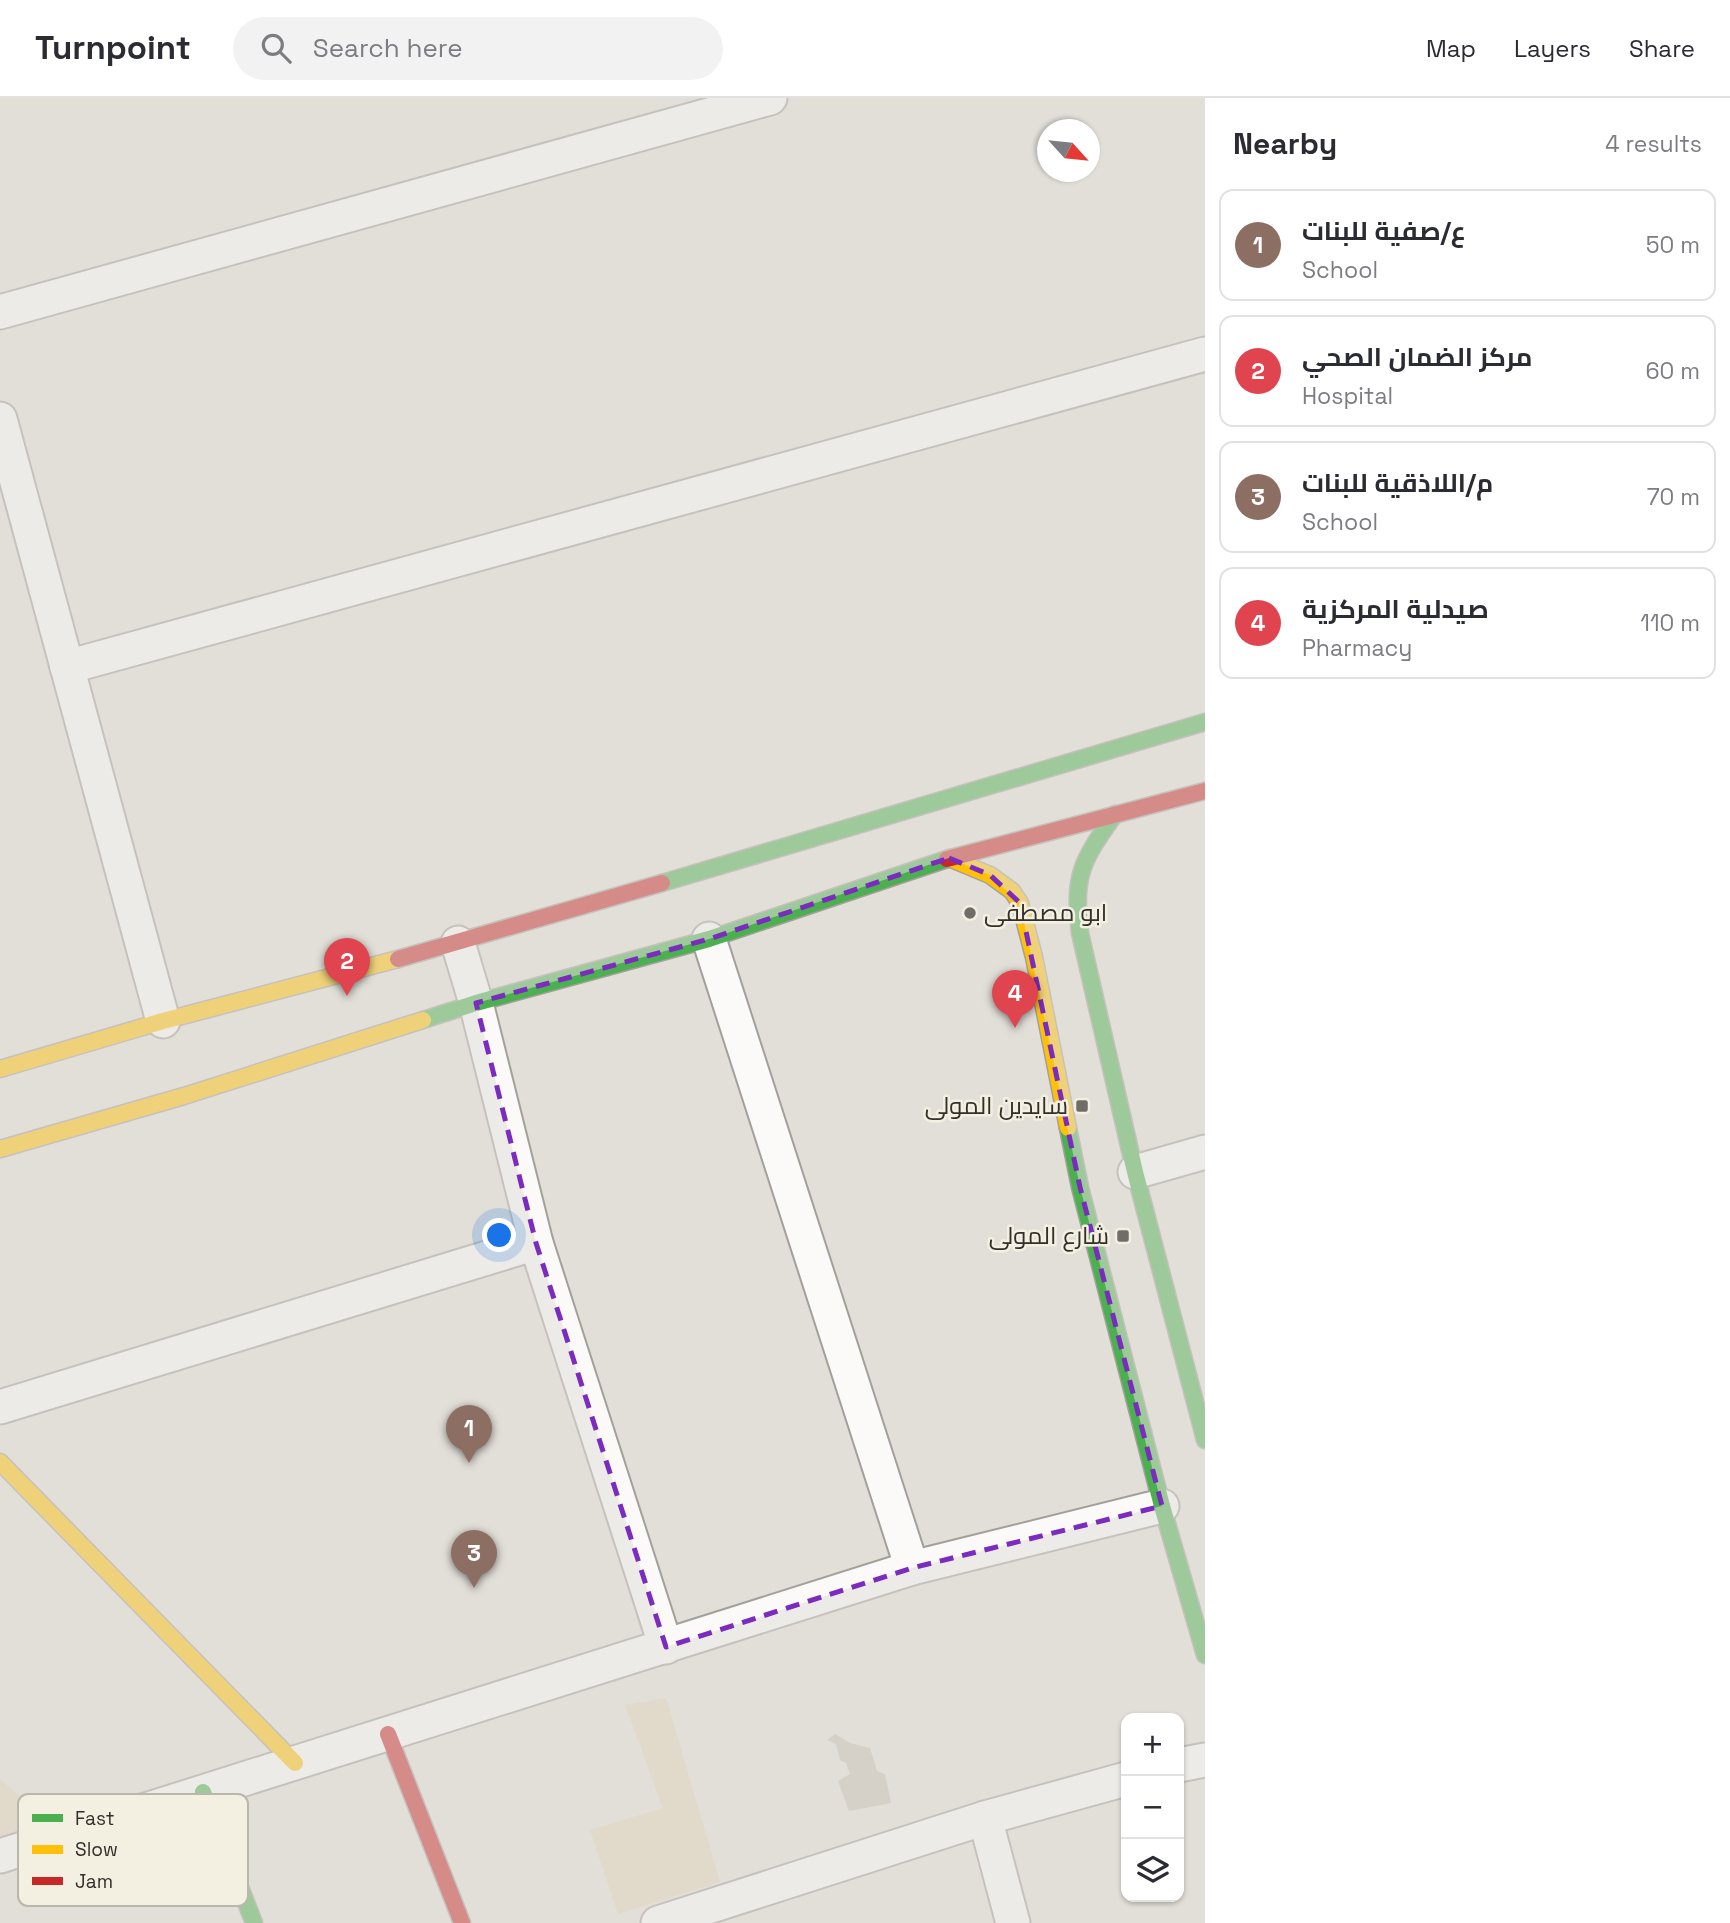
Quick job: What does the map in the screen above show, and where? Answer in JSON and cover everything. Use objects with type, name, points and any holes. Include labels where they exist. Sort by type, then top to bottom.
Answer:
[{"type":"main road","points":[[0,1069],[163,1021],[458,943],[1205,722]]},
{"type":"main road","points":[[0,1149],[184,1096],[476,1003],[709,939],[948,858],[1205,792]]},
{"type":"main road","points":[[1115,814],[1088,853],[1081,879],[1076,943],[1205,1440]]},
{"type":"main road","points":[[948,858],[990,875],[1012,891],[1020,903],[1039,952],[1080,1187],[1162,1506],[1205,1655]]},
{"type":"main road","points":[[0,1462],[295,1763]]},
{"type":"main road","points":[[388,1734],[462,1923]]},
{"type":"main road","points":[[247,1906],[254,1923]]},
{"type":"street","points":[[0,312],[770,98]]},
{"type":"street","points":[[67,667],[1205,354]]},
{"type":"street","points":[[0,419],[7,474],[67,667],[163,1021]]},
{"type":"street","points":[[709,939],[912,1568]]},
{"type":"street","points":[[458,943],[476,1003],[536,1243],[666,1647]]},
{"type":"street","points":[[1135,1172],[1205,1152]]},
{"type":"street","points":[[0,1407],[536,1243]]},
{"type":"street","points":[[197,1794],[912,1568],[1162,1506]]},
{"type":"street","points":[[1184,1764],[1205,1760]]},
{"type":"street","points":[[658,1923],[737,1912],[985,1818],[1121,1780]]},
{"type":"street","points":[[985,1818],[1013,1923]]},
{"type":"street","points":[[0,1856],[18,1850]]},
{"type":"highlighted area","points":[[949,858],[990,875],[1020,903],[1080,1187],[1162,1506],[912,1568],[666,1647],[536,1243],[476,1003],[709,939]]},
{"type":"shaded area","points":[[666,1698],[720,1882],[618,1914],[590,1830],[663,1808],[625,1705]]},
{"type":"shaded area","points":[[0,1779],[18,1795],[18,1834],[0,1840]]},
{"type":"building","points":[[835,1734],[850,1743],[870,1748],[877,1771],[885,1774],[891,1803],[849,1811],[838,1781],[850,1774],[846,1763],[840,1760],[836,1744],[827,1740]]},
{"type":"traffic: fast","points":[[662,883],[1205,722]]},
{"type":"traffic: fast","points":[[1115,814],[1082,869],[1078,896],[1080,933],[1135,1172],[1205,1440]]},
{"type":"traffic: fast","points":[[423,1020],[709,939],[947,859]]},
{"type":"traffic: fast","points":[[1068,1128],[1080,1187],[1162,1506],[1205,1655]]},
{"type":"traffic: fast","points":[[247,1906],[254,1923]]},
{"type":"traffic: slow","points":[[949,858],[990,875],[1012,891],[1020,903],[1034,957],[1068,1128]]},
{"type":"traffic: slow","points":[[0,1069],[163,1021],[398,959]]},
{"type":"traffic: slow","points":[[0,1149],[184,1096],[423,1020]]},
{"type":"traffic: slow","points":[[0,1462],[295,1763]]},
{"type":"traffic: jam","points":[[947,859],[1205,791]]},
{"type":"traffic: jam","points":[[398,959],[662,883]]},
{"type":"traffic: jam","points":[[388,1734],[462,1923]]},
{"type":"place","name":"ابو مصطفى","points":[[970,913]]},
{"type":"place","name":"مركز الضمان الصحي","points":[[347,996]]},
{"type":"place","name":"صيدلية المركزية","points":[[1015,1028]]},
{"type":"place","name":"سايدين المولى","points":[[1082,1106]]},
{"type":"place","name":"شارع المولى","points":[[1123,1236]]},
{"type":"place","name":"ع/صفية للبنات","points":[[469,1463]]},
{"type":"place","name":"م/اللاذقية للبنات","points":[[474,1588]]}]
